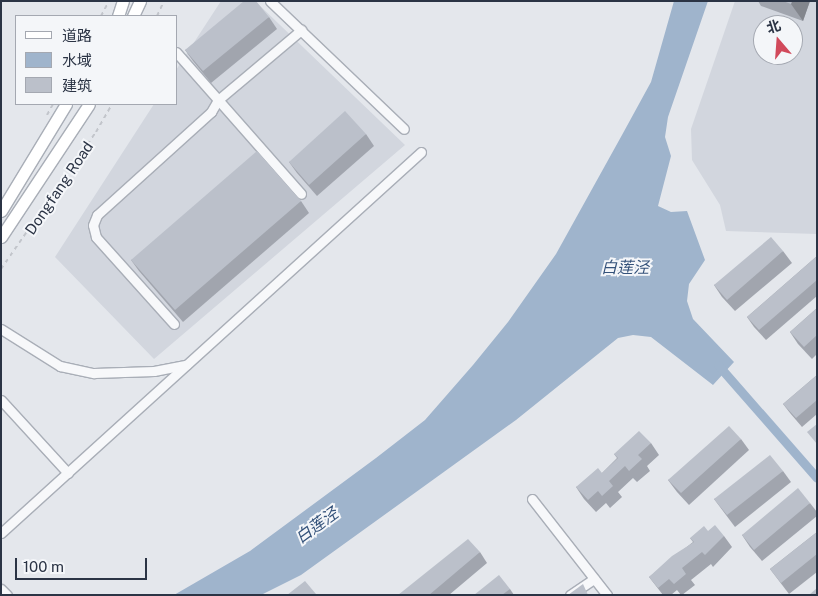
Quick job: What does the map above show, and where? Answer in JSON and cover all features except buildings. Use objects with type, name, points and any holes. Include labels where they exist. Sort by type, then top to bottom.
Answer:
[{"type":"main road","points":[[118,15],[123,1]]},
{"type":"main road","points":[[134,15],[140,1]]},
{"type":"main road","points":[[1,211],[65,105]]},
{"type":"main road","name":"Dongfang Road","points":[[1,237],[88,105]]},
{"type":"street","points":[[270,1],[404,129]]},
{"type":"street","points":[[174,324],[130,268],[96,237],[93,225],[97,215],[211,112],[218,100],[301,30]]},
{"type":"street","points":[[178,54],[218,100],[260,155],[300,194]]},
{"type":"street","points":[[1,534],[421,152]]},
{"type":"street","points":[[1,329],[60,366],[94,373],[154,371],[187,364]]},
{"type":"street","points":[[1,400],[68,473]]},
{"type":"street","points":[[532,499],[607,595]]},
{"type":"street","points":[[570,595],[594,579]]},
{"type":"street","points":[[1,589],[7,595]]},
{"type":"path","points":[[102,15],[109,1]]},
{"type":"path","points":[[157,15],[164,1]]},
{"type":"path","name":"Dongfang Road","points":[[1,269],[90,140],[111,105]]},
{"type":"shaded area","points":[[221,1],[255,1],[405,145],[154,359],[55,257],[153,105],[178,105],[178,67]]},
{"type":"shaded area","points":[[735,1],[817,1],[817,234],[726,231],[720,205],[692,160],[691,129]]},
{"type":"water","name":"白莲泾","points":[[674,1],[708,1],[668,117],[665,137],[671,156],[658,206],[671,212],[687,211],[705,260],[689,284],[687,301],[693,319],[734,362],[713,385],[651,337],[633,335],[618,338],[516,420],[301,575],[261,595],[174,595],[250,551],[376,458],[425,420],[473,365],[508,322],[556,254],[622,135],[651,82]]},
{"type":"waterway","points":[[718,365],[817,478]]}]
